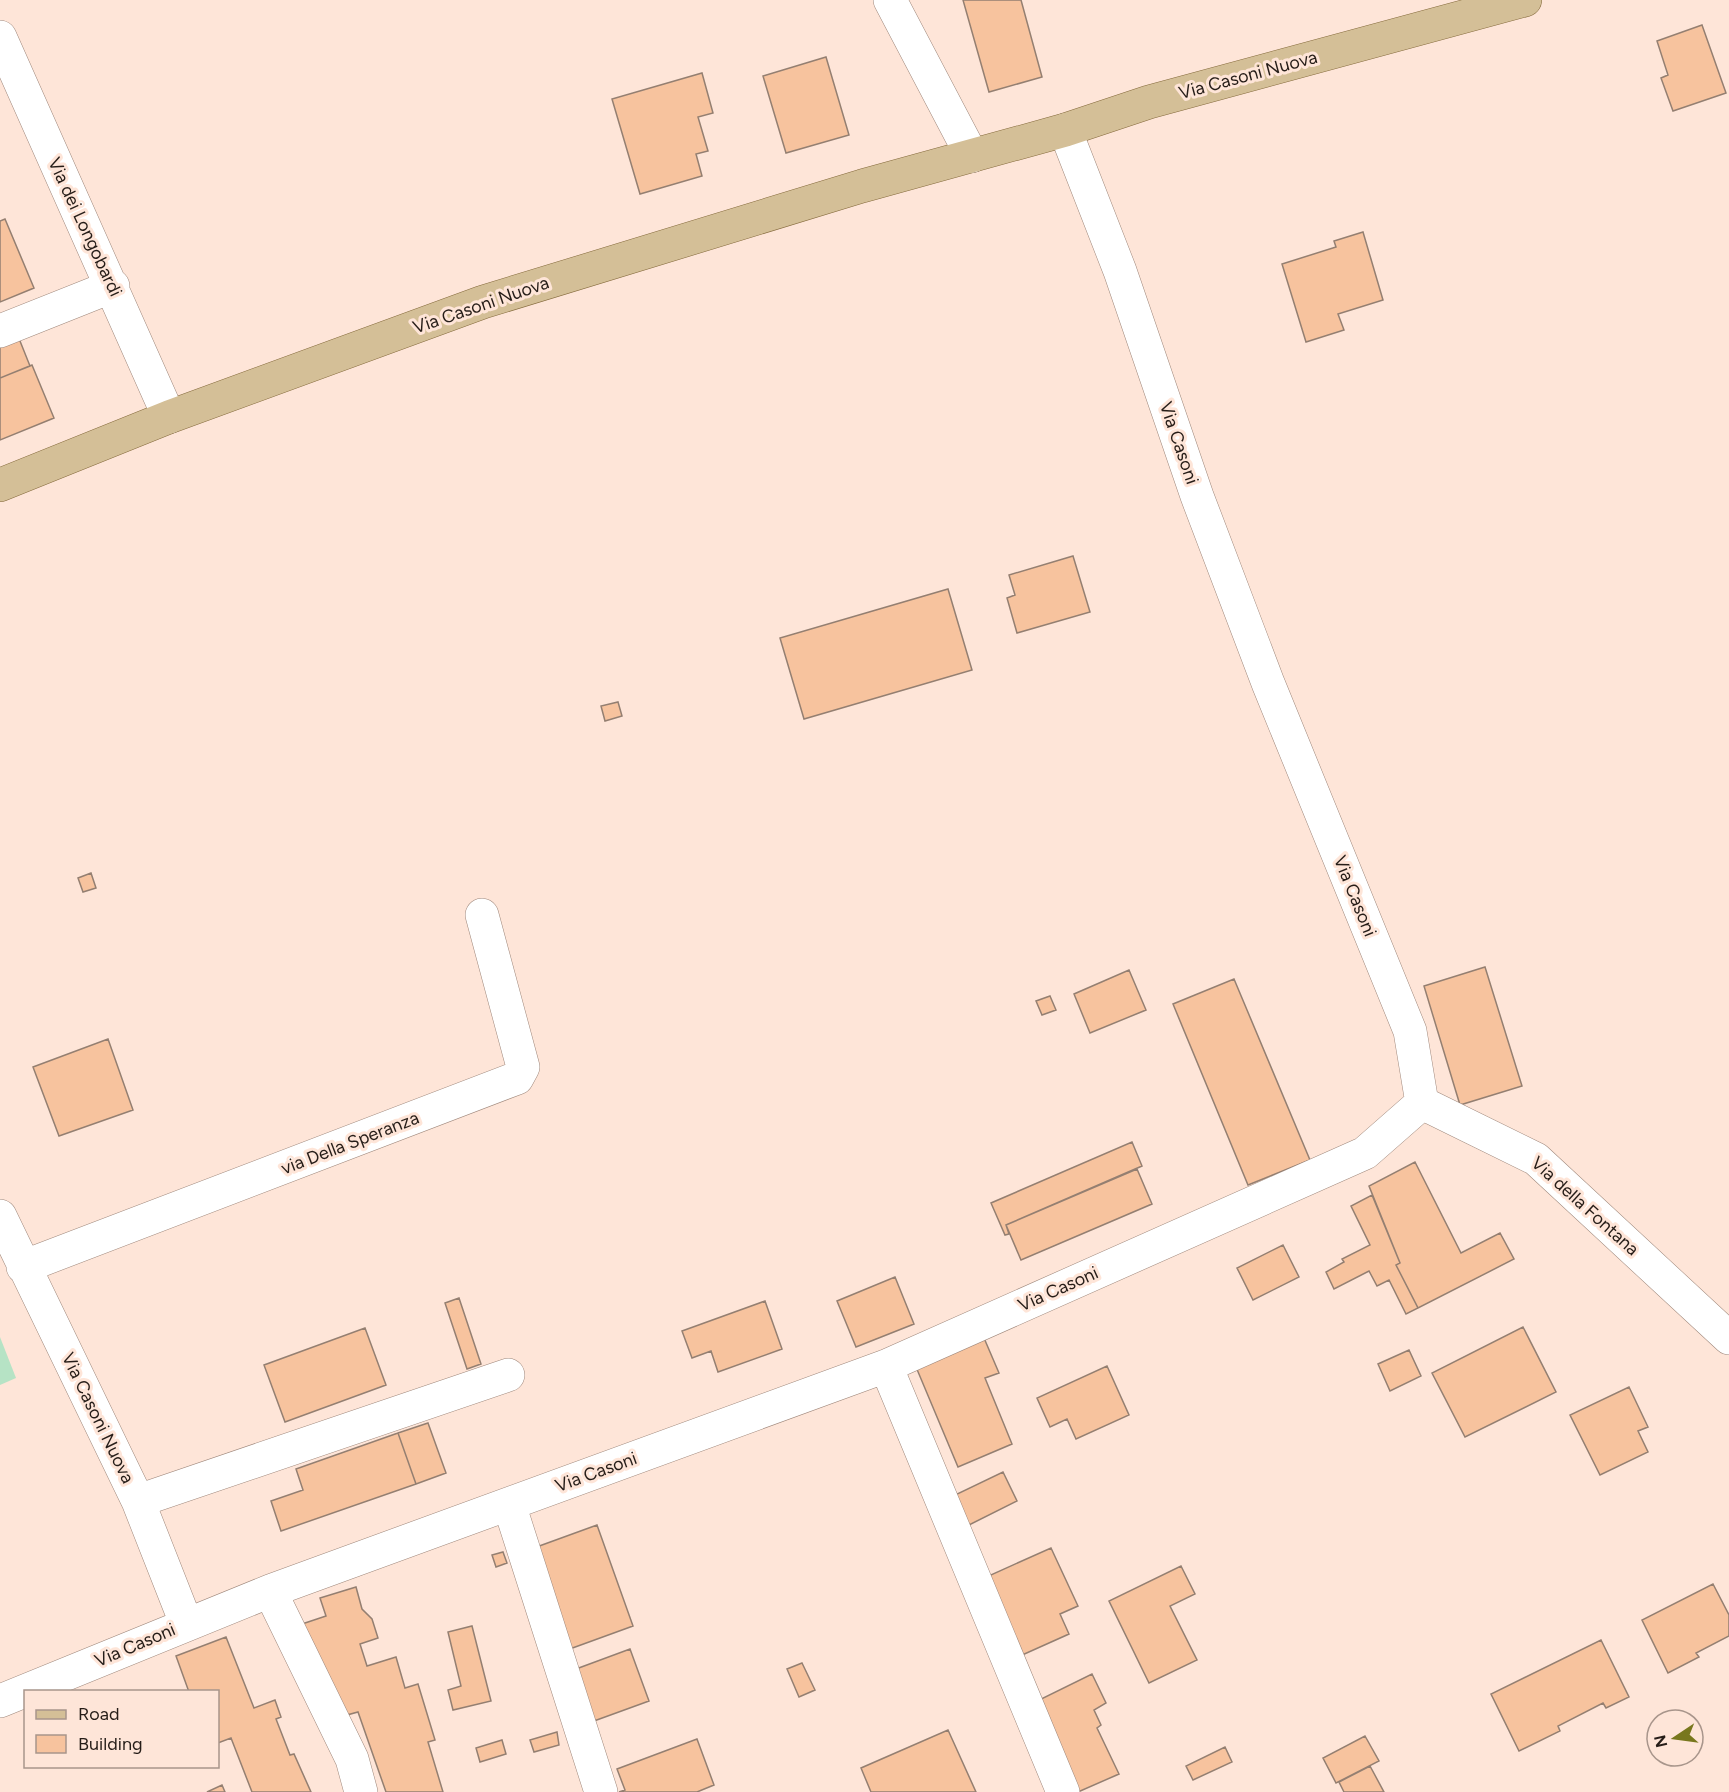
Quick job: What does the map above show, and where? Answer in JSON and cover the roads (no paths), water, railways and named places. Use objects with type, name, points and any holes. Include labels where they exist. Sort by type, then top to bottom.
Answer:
[{"type":"main road","name":"Via Casoni Nuova","points":[[0,485],[169,417],[483,302],[862,186],[1065,130],[1149,102],[1525,0]]},
{"type":"street","points":[[890,0],[972,156]]},
{"type":"street","name":"Via dei Longobardi","points":[[0,37],[169,417]]},
{"type":"street","name":"Via Casoni","points":[[26,1690],[186,1623],[270,1591],[886,1366],[1365,1153],[1422,1103],[1410,1030],[1222,562],[1120,271],[1065,130]]},
{"type":"street","points":[[0,330],[112,286]]},
{"type":"street","name":"via Della Speranza","points":[[23,1267],[518,1078],[523,1067],[482,915]]},
{"type":"street","name":"Via della Fontana","points":[[1422,1103],[1536,1159],[1729,1338]]},
{"type":"street","name":"Via Casoni Nuova","points":[[0,1216],[138,1501],[186,1623]]},
{"type":"street","points":[[886,1366],[1063,1792]]},
{"type":"street","points":[[138,1501],[508,1375]]},
{"type":"street","points":[[509,1504],[601,1792]]},
{"type":"street","points":[[270,1591],[352,1759],[361,1792]]},
{"type":"street","name":"Via Casoni","points":[[0,1701],[24,1691]]}]
